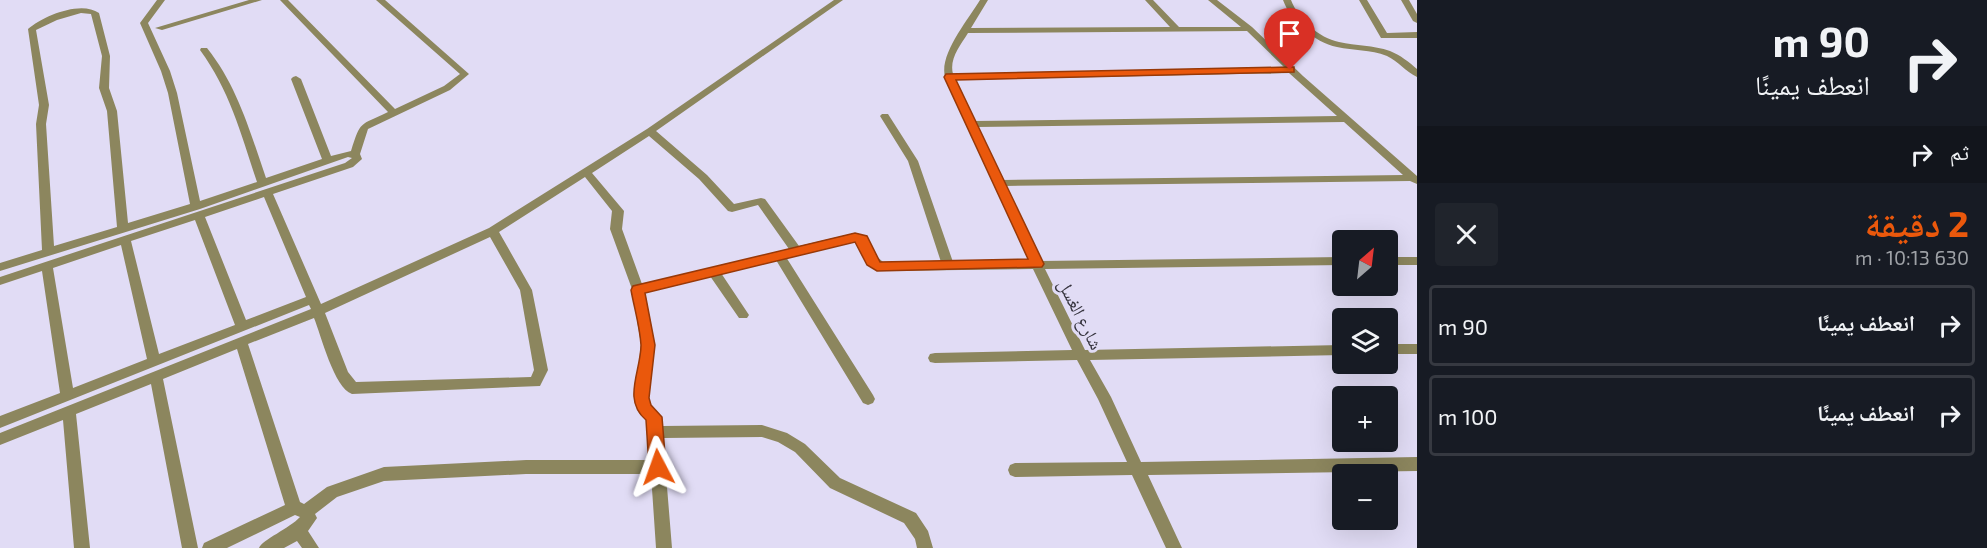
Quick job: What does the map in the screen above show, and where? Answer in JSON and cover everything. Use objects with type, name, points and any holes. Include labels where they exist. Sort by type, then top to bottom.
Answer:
[{"type":"street","points":[[161,0],[144,23],[168,80],[197,210],[242,334],[300,510],[309,518],[299,531],[267,548]]},
{"type":"street","points":[[159,28],[258,0]]},
{"type":"street","points":[[284,0],[394,113]]},
{"type":"street","points":[[265,187],[349,165],[357,159],[355,154],[359,147],[359,135],[364,127],[447,88],[465,74],[380,0]]},
{"type":"street","points":[[0,422],[68,403],[316,305],[493,231],[650,131],[839,0]]},
{"type":"street","points":[[984,0],[950,56],[947,69],[949,77],[1290,70]]},
{"type":"street","points":[[1149,0],[1177,30]]},
{"type":"street","points":[[1212,0],[1250,29],[1290,70],[1415,180]]},
{"type":"street","points":[[1287,0],[1297,18],[1324,42],[1336,46],[1380,50],[1398,57],[1417,74]]},
{"type":"street","points":[[1363,0],[1384,36],[1417,35]]},
{"type":"street","points":[[1405,0],[1417,21]]},
{"type":"street","points":[[48,251],[40,124],[44,105],[32,30],[65,14],[90,10],[95,13],[106,56],[104,88],[112,111],[124,234],[155,369],[190,548]]},
{"type":"street","points":[[965,31],[1250,29]]},
{"type":"street","points":[[204,50],[215,62],[230,90],[265,187],[316,305],[342,374],[352,388],[535,382],[541,370],[526,290],[493,231]]},
{"type":"street","points":[[1406,64],[1417,64]]},
{"type":"street","name":"شارع الغسل","points":[[949,77],[1067,330],[1104,397],[1174,548]]},
{"type":"street","points":[[296,79],[328,161]]},
{"type":"street","points":[[885,116],[913,161],[948,266]]},
{"type":"street","points":[[971,124],[1347,119]]},
{"type":"street","points":[[650,131],[704,177],[732,208],[761,201],[796,250]]},
{"type":"street","points":[[0,281],[47,266],[124,234],[265,187],[347,154],[355,154]]},
{"type":"street","points":[[586,172],[618,211],[616,229],[638,290],[648,345],[641,398],[644,409],[654,417],[664,548]]},
{"type":"street","points":[[1000,183],[1415,180]]},
{"type":"street","points":[[0,267],[48,251],[124,234]]},
{"type":"street","points":[[638,290],[855,237],[862,239],[872,262],[877,266],[1332,261]]},
{"type":"street","points":[[778,255],[868,399]]},
{"type":"street","points":[[1398,261],[1417,261]]},
{"type":"street","points":[[47,266],[68,403],[82,548]]},
{"type":"street","points":[[713,271],[743,315]]},
{"type":"street","points":[[1398,349],[1417,349]]},
{"type":"street","points":[[935,358],[1332,350]]},
{"type":"street","points":[[0,439],[68,403]]},
{"type":"street","points":[[655,432],[762,431],[782,437],[800,448],[835,483],[910,518],[922,536],[925,548]]},
{"type":"street","points":[[1015,470],[1417,464]]},
{"type":"street","points":[[210,548],[300,510],[332,492],[384,474],[526,468],[658,467]]},
{"type":"street","points":[[299,531],[310,548]]},
{"type":"route","points":[[658,467],[654,417],[644,409],[641,398],[648,345],[638,290],[855,237],[862,239],[872,262],[877,266],[1037,264],[949,77],[1290,70]]}]
